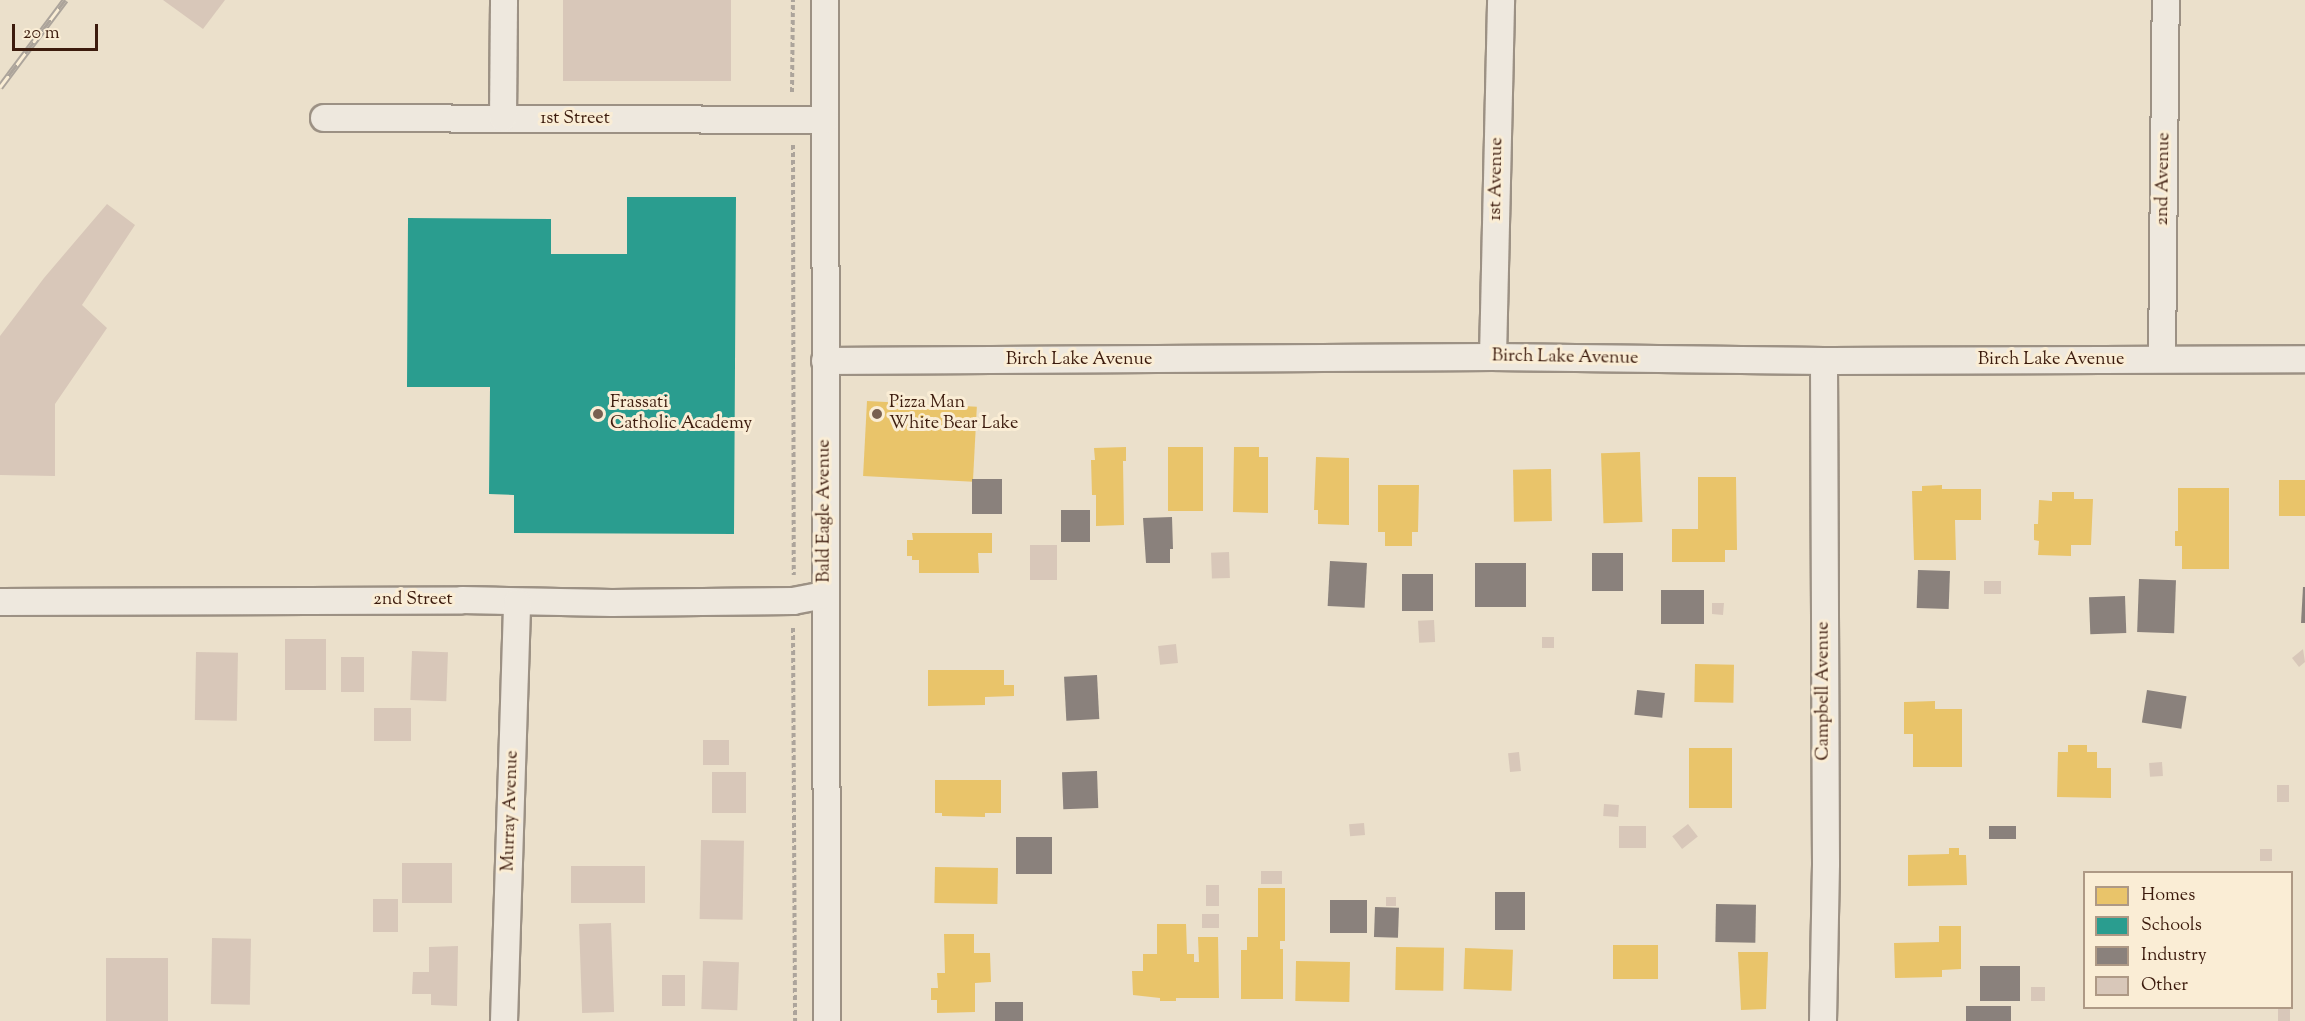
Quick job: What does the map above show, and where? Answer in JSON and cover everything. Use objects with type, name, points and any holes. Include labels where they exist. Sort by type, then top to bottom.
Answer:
[{"type":"street","points":[[503,118],[504,0]]},
{"type":"street","name":"Bald Eagle Avenue","points":[[825,0],[827,1021]]},
{"type":"street","name":"1st Avenue","points":[[1493,357],[1501,0]]},
{"type":"street","name":"2nd Avenue","points":[[2162,358],[2166,0]]},
{"type":"street","name":"1st Street","points":[[324,118],[825,120]]},
{"type":"street","name":"Birch Lake Avenue","points":[[825,362],[1493,357],[1824,362],[2162,358],[2305,359]]},
{"type":"street","name":"Campbell Avenue","points":[[1823,1021],[1826,863],[1824,362]]},
{"type":"street","name":"2nd Street","points":[[0,602],[793,601],[825,595]]},
{"type":"street","name":"Murray Avenue","points":[[504,1021],[517,602]]},
{"type":"path","points":[[793,0],[795,1021]]},
{"type":"building: Homes","points":[[867,401],[977,407],[973,482],[863,476]]},
{"type":"building: Homes","points":[[1126,447],[1126,461],[1123,461],[1124,525],[1096,526],[1096,495],[1092,495],[1091,460],[1095,460],[1094,448]]},
{"type":"building: Homes","points":[[1168,447],[1203,447],[1203,511],[1168,511]]},
{"type":"building: Homes","points":[[1234,447],[1259,447],[1259,457],[1268,457],[1268,513],[1233,512]]},
{"type":"building: Homes","points":[[1640,452],[1642,522],[1603,523],[1601,453]]},
{"type":"building: Homes","points":[[1316,457],[1349,458],[1349,525],[1318,524],[1318,510],[1314,510]]},
{"type":"building: Homes","points":[[1551,469],[1552,521],[1514,522],[1513,470]]},
{"type":"building: Homes","points":[[1698,477],[1736,477],[1737,550],[1725,550],[1725,562],[1672,562],[1672,529],[1698,529]]},
{"type":"building: Homes","points":[[2279,480],[2305,480],[2305,516],[2279,516]]},
{"type":"building: Homes","points":[[1378,485],[1419,485],[1418,532],[1412,532],[1412,546],[1385,546],[1385,532],[1378,532]]},
{"type":"building: Homes","points":[[1942,485],[1942,489],[1981,489],[1981,520],[1955,520],[1956,560],[1914,560],[1912,491],[1922,491],[1922,486]]},
{"type":"building: Homes","points":[[2178,488],[2229,488],[2229,569],[2182,569],[2182,546],[2175,546],[2175,531],[2178,531]]},
{"type":"building: Homes","points":[[2052,492],[2074,492],[2074,499],[2093,499],[2091,545],[2071,545],[2071,556],[2038,555],[2039,541],[2034,540],[2034,524],[2038,524],[2039,500],[2052,501]]},
{"type":"building: Homes","points":[[912,533],[992,533],[992,553],[978,553],[979,573],[919,573],[919,560],[912,560],[912,556],[907,556],[907,540],[913,540]]},
{"type":"building: Homes","points":[[1695,664],[1734,665],[1733,703],[1694,702]]},
{"type":"building: Homes","points":[[928,670],[1004,670],[1004,685],[1014,685],[1014,696],[985,697],[985,705],[928,706]]},
{"type":"building: Homes","points":[[1935,701],[1935,709],[1962,709],[1962,767],[1913,767],[1913,734],[1904,734],[1904,702]]},
{"type":"building: Homes","points":[[2068,745],[2087,745],[2087,752],[2097,752],[2097,768],[2111,768],[2111,798],[2057,797],[2058,752],[2068,752]]},
{"type":"building: Homes","points":[[1689,748],[1732,748],[1732,808],[1689,808]]},
{"type":"building: Homes","points":[[935,780],[1001,780],[1001,813],[985,813],[985,817],[942,816],[942,813],[935,813]]},
{"type":"building: Homes","points":[[1949,848],[1959,848],[1959,855],[1966,855],[1967,885],[1908,886],[1908,855],[1949,854]]},
{"type":"building: Homes","points":[[935,867],[998,868],[997,904],[934,903]]},
{"type":"building: Homes","points":[[1258,888],[1285,888],[1285,941],[1280,941],[1280,949],[1283,949],[1283,999],[1241,999],[1241,950],[1247,950],[1247,937],[1258,937]]},
{"type":"building: Homes","points":[[1157,924],[1186,924],[1187,954],[1194,954],[1194,962],[1199,962],[1198,937],[1218,937],[1219,998],[1176,998],[1176,1001],[1160,1001],[1160,998],[1133,995],[1132,971],[1143,971],[1143,954],[1157,954]]},
{"type":"building: Homes","points":[[1939,926],[1961,926],[1961,969],[1942,970],[1942,977],[1895,978],[1894,943],[1939,942]]},
{"type":"building: Homes","points":[[944,934],[974,934],[974,953],[990,953],[991,982],[975,983],[975,1012],[937,1013],[937,1000],[931,1000],[931,988],[938,988],[937,973],[945,973]]},
{"type":"building: Homes","points":[[1613,945],[1658,945],[1658,979],[1613,979]]},
{"type":"building: Homes","points":[[1396,947],[1444,948],[1443,991],[1395,990]]},
{"type":"building: Homes","points":[[1465,948],[1513,950],[1512,991],[1464,989]]},
{"type":"building: Homes","points":[[1738,952],[1768,952],[1766,1009],[1741,1010]]},
{"type":"building: Homes","points":[[1296,961],[1350,962],[1349,1002],[1295,1001]]},
{"type":"building: Schools","points":[[627,197],[736,197],[734,534],[514,533],[514,495],[489,494],[490,387],[407,387],[408,218],[551,219],[551,254],[627,254]]},
{"type":"building: Industry","points":[[972,479],[1002,479],[1002,514],[972,514]]},
{"type":"building: Industry","points":[[1061,510],[1090,510],[1090,542],[1061,542]]},
{"type":"building: Industry","points":[[1172,517],[1173,549],[1170,549],[1170,563],[1146,563],[1143,518]]},
{"type":"building: Industry","points":[[1592,553],[1623,553],[1623,591],[1592,591]]},
{"type":"building: Industry","points":[[1330,561],[1367,563],[1365,608],[1328,606]]},
{"type":"building: Industry","points":[[1475,563],[1526,563],[1526,607],[1475,607]]},
{"type":"building: Industry","points":[[1918,570],[1950,571],[1949,609],[1917,608]]},
{"type":"building: Industry","points":[[1402,574],[1433,574],[1433,611],[1402,611]]},
{"type":"building: Industry","points":[[2139,579],[2176,580],[2174,633],[2137,632]]},
{"type":"building: Industry","points":[[2303,587],[2305,587],[2305,623],[2301,623]]},
{"type":"building: Industry","points":[[1661,590],[1704,590],[1704,624],[1661,624]]},
{"type":"building: Industry","points":[[2125,596],[2126,633],[2090,634],[2089,597]]},
{"type":"building: Industry","points":[[1097,675],[1099,719],[1066,721],[1064,677]]},
{"type":"building: Industry","points":[[1637,690],[1665,693],[1662,718],[1634,715]]},
{"type":"building: Industry","points":[[2147,690],[2187,696],[2181,729],[2142,723]]},
{"type":"building: Industry","points":[[1097,771],[1098,808],[1063,809],[1062,772]]},
{"type":"building: Industry","points":[[1989,826],[2016,826],[2016,839],[1989,839]]},
{"type":"building: Industry","points":[[1016,837],[1052,837],[1052,874],[1016,874]]},
{"type":"building: Industry","points":[[1495,892],[1525,892],[1525,930],[1495,930]]},
{"type":"building: Industry","points":[[1330,900],[1367,900],[1367,933],[1330,933]]},
{"type":"building: Industry","points":[[1716,904],[1756,905],[1755,943],[1715,942]]},
{"type":"building: Industry","points":[[1375,907],[1399,908],[1398,938],[1374,937]]},
{"type":"building: Industry","points":[[1980,966],[2020,966],[2020,1001],[1980,1001]]},
{"type":"building: Industry","points":[[995,1002],[1023,1002],[1023,1021],[995,1021]]},
{"type":"building: Industry","points":[[1966,1006],[2011,1006],[2011,1021],[1966,1021]]},
{"type":"building: Other","points":[[163,0],[225,0],[203,29]]},
{"type":"building: Other","points":[[563,0],[731,0],[731,81],[563,81]]},
{"type":"building: Other","points":[[107,204],[135,225],[82,305],[107,328],[55,404],[55,476],[0,475],[0,336],[44,278]]},
{"type":"building: Other","points":[[1030,545],[1057,545],[1057,580],[1030,580]]},
{"type":"building: Other","points":[[1229,552],[1230,578],[1212,579],[1211,553]]},
{"type":"building: Other","points":[[1984,581],[2001,581],[2001,594],[1984,594]]},
{"type":"building: Other","points":[[1712,603],[1724,603],[1723,615],[1712,614]]},
{"type":"building: Other","points":[[1434,620],[1435,642],[1419,643],[1418,621]]},
{"type":"building: Other","points":[[1542,637],[1554,637],[1554,648],[1542,648]]},
{"type":"building: Other","points":[[285,639],[326,639],[326,690],[285,690]]},
{"type":"building: Other","points":[[1176,644],[1178,663],[1160,665],[1158,646]]},
{"type":"building: Other","points":[[2303,649],[2305,662],[2299,667],[2292,658]]},
{"type":"building: Other","points":[[412,651],[448,652],[446,701],[410,700]]},
{"type":"building: Other","points":[[196,652],[238,653],[237,721],[195,720]]},
{"type":"building: Other","points":[[341,657],[364,657],[364,692],[341,692]]},
{"type":"building: Other","points":[[374,708],[411,708],[411,741],[374,741]]},
{"type":"building: Other","points":[[703,740],[729,740],[729,765],[703,765]]},
{"type":"building: Other","points":[[1519,752],[1521,771],[1510,772],[1508,753]]},
{"type":"building: Other","points":[[2162,762],[2163,776],[2150,777],[2149,763]]},
{"type":"building: Other","points":[[712,772],[746,772],[746,813],[712,813]]},
{"type":"building: Other","points":[[2277,785],[2289,785],[2289,802],[2277,802]]},
{"type":"building: Other","points":[[1604,804],[1619,805],[1618,817],[1603,816]]},
{"type":"building: Other","points":[[1364,823],[1365,835],[1350,836],[1349,824]]},
{"type":"building: Other","points":[[1688,824],[1698,837],[1682,849],[1672,836]]},
{"type":"building: Other","points":[[1619,826],[1646,826],[1646,848],[1619,848]]},
{"type":"building: Other","points":[[701,840],[744,841],[743,920],[700,919]]},
{"type":"building: Other","points":[[2260,849],[2272,849],[2272,861],[2260,861]]},
{"type":"building: Other","points":[[402,863],[452,863],[452,903],[402,903]]},
{"type":"building: Other","points":[[571,866],[645,866],[645,903],[571,903]]},
{"type":"building: Other","points":[[1261,871],[1282,871],[1282,884],[1261,884]]},
{"type":"building: Other","points":[[1206,885],[1219,885],[1219,906],[1206,906]]},
{"type":"building: Other","points":[[1386,897],[1396,897],[1396,906],[1386,906]]},
{"type":"building: Other","points":[[373,899],[398,899],[398,932],[373,932]]},
{"type":"building: Other","points":[[1202,914],[1219,914],[1219,928],[1202,928]]},
{"type":"building: Other","points":[[611,923],[614,1012],[582,1013],[579,924]]},
{"type":"building: Other","points":[[212,938],[251,939],[250,1005],[211,1004]]},
{"type":"building: Other","points":[[458,946],[457,1006],[431,1005],[431,994],[412,994],[413,972],[429,972],[429,947]]},
{"type":"building: Other","points":[[106,958],[168,958],[168,1021],[106,1021]]},
{"type":"building: Other","points":[[703,961],[739,962],[737,1010],[701,1009]]},
{"type":"building: Other","points":[[662,975],[685,975],[685,1006],[662,1006]]},
{"type":"building: Other","points":[[2031,987],[2045,987],[2045,1001],[2031,1001]]},
{"type":"building: Other","points":[[2278,1009],[2290,1009],[2290,1021],[2278,1021]]},
{"type":"railway","points":[[0,87],[65,0]]},
{"type":"place","name":"Frassati Catholic Academy","points":[[598,414]]},
{"type":"place","name":"Pizza Man White Bear Lake","points":[[877,414]]}]
